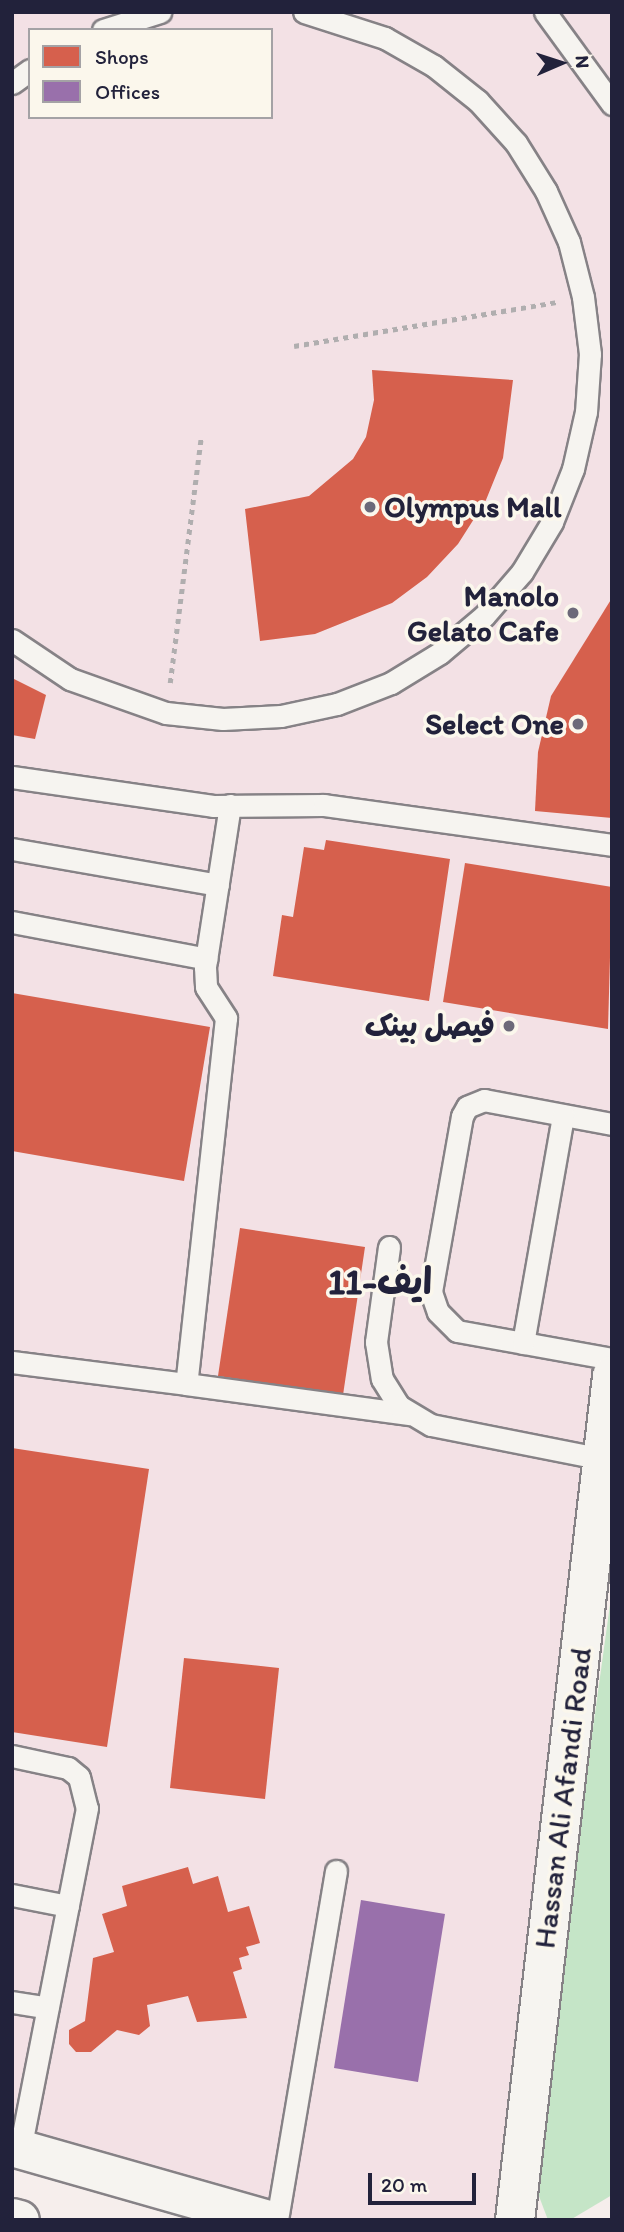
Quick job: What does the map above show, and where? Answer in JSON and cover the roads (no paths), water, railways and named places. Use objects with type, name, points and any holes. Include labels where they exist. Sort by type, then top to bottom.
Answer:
[{"type":"street","name":"Hassan Ali Afandi Road","points":[[516,2220],[612,1376]]},
{"type":"street","points":[[16,2149],[268,2220]]},
{"type":"street","points":[[12,2218],[20,2220]]},
{"type":"lane","points":[[114,22],[163,12]]},
{"type":"lane","points":[[12,640],[70,679],[166,713],[223,719],[270,716],[337,704],[391,682],[440,653],[484,616],[522,572],[552,522],[573,469],[586,412],[589,366],[583,297],[569,242],[547,191],[516,143],[478,101],[434,66],[385,38],[304,12]]},
{"type":"lane","points":[[545,12],[612,104]]},
{"type":"lane","points":[[12,83],[28,71]]},
{"type":"lane","points":[[12,777],[213,806],[324,805],[612,845]]},
{"type":"lane","points":[[186,1384],[226,1018],[206,987],[207,959],[230,805]]},
{"type":"lane","points":[[12,849],[218,885]]},
{"type":"lane","points":[[12,922],[207,959]]},
{"type":"lane","points":[[612,1124],[484,1100],[467,1107],[462,1116],[430,1292],[438,1312],[457,1331],[612,1359]]},
{"type":"lane","points":[[523,1343],[563,1115]]},
{"type":"lane","points":[[389,1247],[375,1325],[377,1353],[386,1389],[409,1414]]},
{"type":"lane","points":[[12,1362],[409,1414],[431,1425],[602,1459]]},
{"type":"lane","points":[[12,1756],[68,1768],[79,1777],[86,1793],[48,2008],[16,2149]]},
{"type":"lane","points":[[277,2220],[336,1871]]},
{"type":"lane","points":[[12,1895],[68,1906]]},
{"type":"lane","points":[[12,2001],[48,2008]]},
{"type":"place","name":"Olympus Mall","points":[[370,507]]},
{"type":"place","name":"Manolo Gelato Cafe","points":[[573,613]]},
{"type":"place","name":"Select One","points":[[578,724]]},
{"type":"place","name":"فیصل بینک","points":[[509,1026]]},
{"type":"district","name":"ایف-11","points":[[380,1281]]}]
